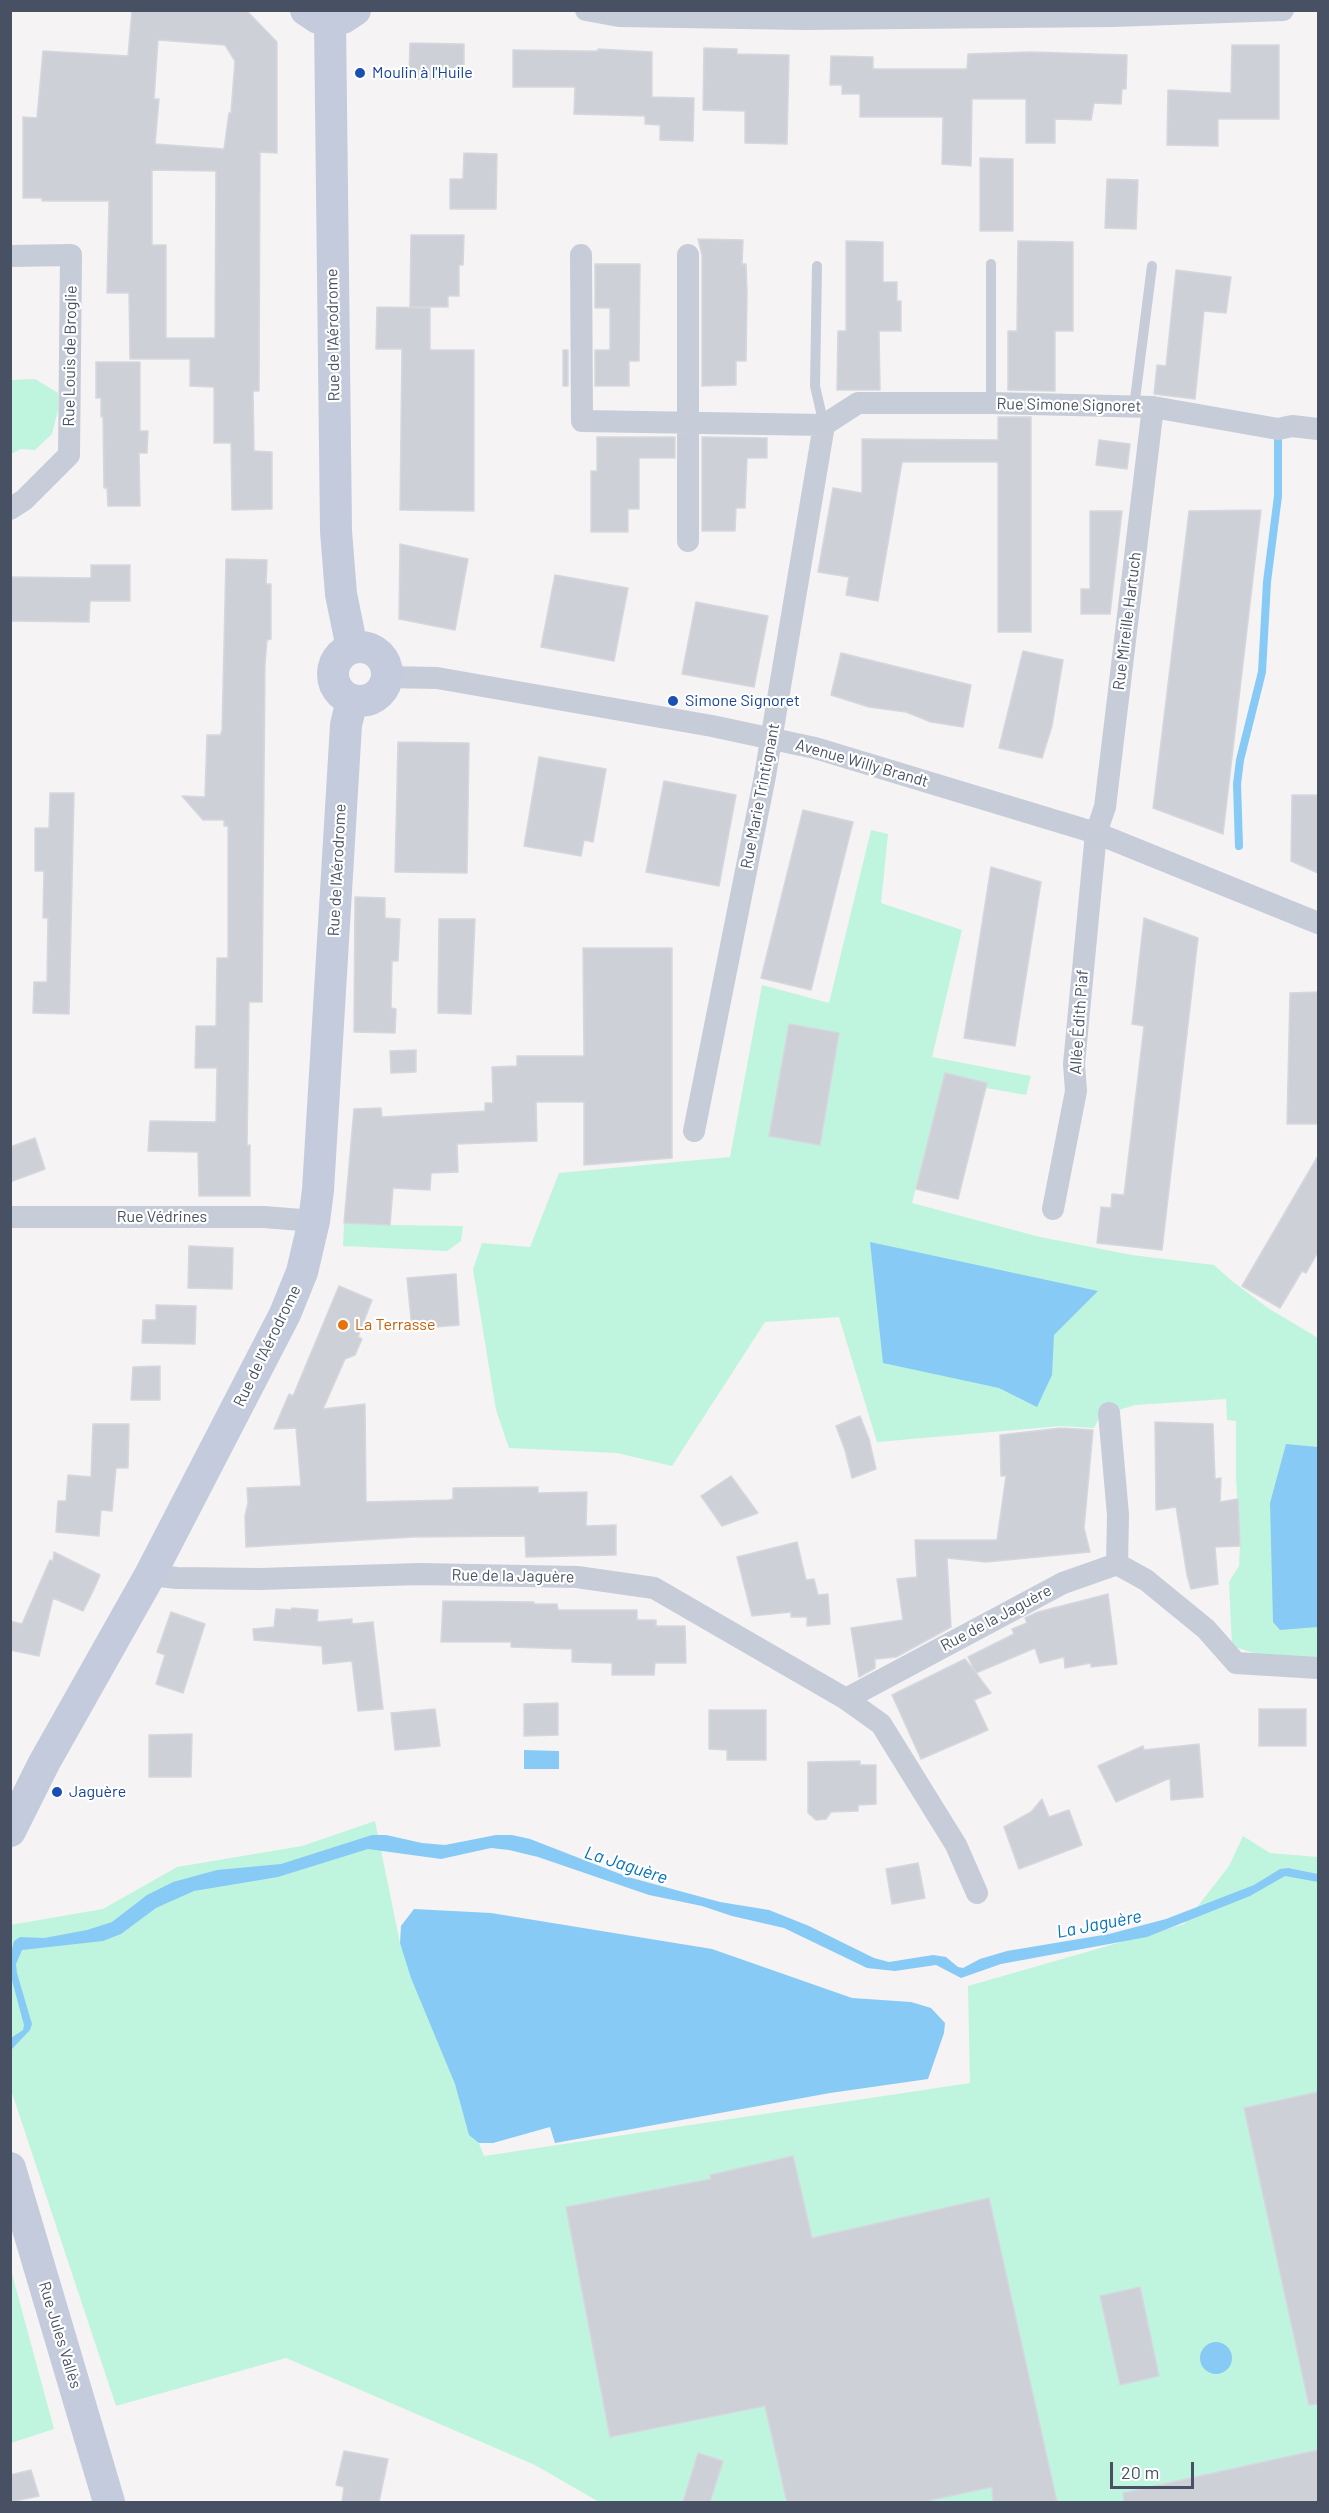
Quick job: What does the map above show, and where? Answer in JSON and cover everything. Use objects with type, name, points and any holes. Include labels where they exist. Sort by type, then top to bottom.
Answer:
[{"type":"street","points":[[586,10],[619,16],[1283,10]]},
{"type":"street","name":"Rue de l'Aérodrome","points":[[331,14],[336,531],[341,594],[352,648]]},
{"type":"street","name":"Rue Louis de Broglie","points":[[10,256],[71,255],[69,455],[17,505]]},
{"type":"street","points":[[581,255],[582,421],[824,425]]},
{"type":"street","points":[[688,255],[688,541]]},
{"type":"street","name":"Rue Simone Signoret","points":[[824,425],[858,403],[991,403],[1144,407],[1278,429],[1292,426],[1318,429]]},
{"type":"street","name":"Rue Mireille Hartuch","points":[[1096,833],[1105,807],[1144,407]]},
{"type":"street","name":"Rue Marie Trintignant","points":[[694,1131],[765,776],[824,425]]},
{"type":"street","points":[[361,647],[377,654],[382,660],[386,677],[380,692],[368,700],[352,700],[343,696],[336,688],[333,669],[344,652],[361,647]]},
{"type":"street","name":"Avenue Willy Brandt","points":[[386,677],[437,678],[815,748],[1096,833],[1318,923]]},
{"type":"street","name":"Rue de l'Aérodrome","points":[[10,1831],[44,1763],[150,1575],[291,1303],[302,1272],[314,1221],[318,1190],[346,725],[352,700]]},
{"type":"street","name":"Allée Édith Piaf","points":[[1053,1209],[1076,1091],[1074,1064],[1096,833]]},
{"type":"street","name":"Rue Védrines","points":[[10,1216],[264,1217],[314,1221]]},
{"type":"street","points":[[1109,1413],[1118,1515],[1118,1564],[1146,1580],[1206,1629],[1236,1663],[1318,1668]]},
{"type":"street","name":"Rue de la Jaguère","points":[[846,1699],[1063,1583],[1118,1564]]},
{"type":"street","name":"Rue de la Jaguère","points":[[150,1575],[177,1578],[260,1579],[420,1575],[577,1577],[654,1588],[846,1699],[881,1724],[956,1845],[977,1893]]},
{"type":"street","name":"Rue Jules Vallès","points":[[10,2168],[110,2502]]},
{"type":"lane","points":[[991,403],[992,264]]},
{"type":"lane","points":[[817,266],[815,386],[824,425]]},
{"type":"lane","points":[[1144,407],[1152,266]]},
{"type":"green space","points":[[35,379],[58,393],[58,410],[52,434],[35,450],[21,449],[11,454],[11,380]]},
{"type":"green space","points":[[871,830],[888,834],[881,903],[962,930],[932,1057],[1031,1076],[1026,1095],[986,1088],[987,1083],[945,1073],[912,1203],[1040,1237],[1132,1255],[1214,1265],[1268,1308],[1318,1338],[1318,1659],[1266,1657],[1232,1646],[1229,1582],[1239,1566],[1240,1546],[1236,1421],[1227,1420],[1226,1399],[1135,1405],[1100,1416],[1094,1428],[1061,1426],[877,1442],[839,1317],[765,1322],[672,1466],[617,1453],[509,1448],[496,1410],[473,1269],[482,1243],[530,1247],[559,1173],[730,1157],[762,985],[829,1003]],"holes":[[[789,1025],[839,1033],[820,1145],[769,1136]]]},
{"type":"green space","points":[[344,1223],[463,1226],[461,1241],[447,1251],[343,1246]]},
{"type":"green space","points":[[375,1821],[400,1943],[484,2156],[970,2083],[968,1986],[1184,1924],[1229,1866],[1243,1836],[1270,1853],[1318,1857],[1318,2502],[599,2502],[535,2465],[286,2358],[116,2406],[11,2090],[10,1925],[103,1909],[177,1867],[302,1846]]},
{"type":"green space","points":[[11,2270],[54,2429],[10,2443]]},
{"type":"water","points":[[870,1242],[1098,1291],[1054,1335],[1052,1375],[1037,1407],[999,1388],[883,1363]]},
{"type":"water","points":[[1286,1444],[1318,1447],[1318,1627],[1280,1630],[1273,1622],[1270,1503]]},
{"type":"water","points":[[524,1750],[559,1751],[559,1769],[524,1769]]},
{"type":"water","points":[[372,1835],[386,1835],[422,1843],[445,1845],[496,1835],[512,1835],[530,1839],[628,1877],[720,1902],[769,1910],[809,1926],[874,1958],[889,1962],[933,1955],[946,1957],[958,1967],[963,1968],[980,1959],[1007,1951],[1109,1934],[1166,1919],[1254,1885],[1280,1869],[1288,1868],[1318,1874],[1318,1882],[1285,1876],[1250,1896],[1147,1937],[1001,1964],[961,1978],[936,1965],[895,1971],[867,1968],[784,1928],[732,1916],[702,1906],[649,1895],[538,1857],[509,1850],[491,1848],[441,1859],[368,1849],[278,1877],[194,1891],[156,1908],[121,1934],[103,1941],[22,1950],[16,1964],[17,1973],[32,2024],[30,2030],[11,2050],[11,2038],[23,2030],[24,2025],[10,1973],[14,1941],[20,1937],[44,1938],[87,1930],[112,1922],[147,1895],[173,1882],[217,1870],[281,1864]]},
{"type":"water","points":[[414,1909],[491,1913],[712,1949],[852,1998],[911,2002],[931,2008],[945,2023],[944,2033],[928,2079],[830,2093],[555,2143],[550,2127],[493,2143],[479,2143],[469,2135],[455,2084],[411,1978],[400,1943],[401,1926]]},
{"type":"water","points":[[1216,2342],[1228,2346],[1232,2358],[1228,2370],[1216,2374],[1204,2370],[1200,2358],[1204,2346]]},
{"type":"building","points":[[132,10],[246,10],[277,42],[277,153],[260,152],[259,391],[253,391],[254,451],[272,452],[272,509],[232,510],[231,443],[214,443],[214,387],[190,386],[190,359],[130,359],[129,293],[107,293],[109,201],[42,201],[42,198],[23,198],[23,117],[37,118],[43,51],[128,56]],"holes":[[[158,40],[225,45],[235,61],[231,113],[229,113],[224,149],[155,144],[159,99],[154,99]],[[152,170],[216,171],[215,338],[166,338],[166,245],[152,245]]]},
{"type":"building","points":[[410,43],[464,44],[464,79],[409,79]]},
{"type":"building","points":[[1232,45],[1279,45],[1279,119],[1218,119],[1218,146],[1167,145],[1168,90],[1231,93]]},
{"type":"building","points":[[704,48],[737,49],[737,54],[789,55],[787,144],[745,143],[745,111],[703,110]]},
{"type":"building","points":[[598,49],[652,52],[652,97],[694,98],[693,141],[660,140],[660,125],[645,124],[645,116],[574,114],[575,87],[513,87],[513,50],[598,51]]},
{"type":"building","points":[[1031,52],[1127,55],[1126,89],[1122,89],[1121,104],[1094,103],[1091,120],[1055,119],[1055,143],[1026,143],[1026,99],[972,99],[971,166],[942,164],[943,117],[860,117],[860,94],[842,94],[842,85],[830,85],[831,56],[873,57],[873,69],[967,69],[968,54]]},
{"type":"building","points":[[464,153],[497,154],[496,209],[450,209],[450,179],[463,179]]},
{"type":"building","points":[[980,158],[1013,159],[1013,231],[980,231]]},
{"type":"building","points":[[1107,179],[1138,180],[1136,229],[1105,228]]},
{"type":"building","points":[[411,235],[464,235],[463,265],[459,265],[459,296],[448,296],[448,307],[410,307]]},
{"type":"building","points":[[698,239],[743,240],[742,264],[746,264],[747,294],[746,361],[736,361],[736,385],[702,386],[702,255]]},
{"type":"building","points":[[846,241],[883,242],[883,282],[897,282],[897,301],[901,301],[901,331],[879,331],[880,390],[837,390],[838,331],[846,331]]},
{"type":"building","points":[[1018,241],[1073,242],[1073,331],[1055,331],[1055,391],[1008,390],[1008,331],[1017,331]]},
{"type":"building","points":[[595,264],[640,264],[639,361],[629,361],[629,386],[595,386],[595,350],[610,350],[610,308],[595,308]]},
{"type":"building","points":[[1176,270],[1231,277],[1226,313],[1204,311],[1195,399],[1154,394],[1157,365],[1166,366]]},
{"type":"building","points":[[377,307],[430,308],[430,350],[474,350],[474,511],[400,510],[402,349],[376,349]]},
{"type":"building","points":[[563,350],[568,350],[568,386],[563,386]]},
{"type":"building","points":[[96,362],[140,362],[140,431],[148,431],[147,453],[139,453],[140,506],[108,506],[107,488],[104,488],[101,398],[96,398]]},
{"type":"building","points":[[998,417],[1031,417],[1031,632],[998,632],[998,462],[902,462],[878,601],[846,595],[849,577],[818,572],[833,488],[862,493],[862,439],[998,440]]},
{"type":"building","points":[[597,437],[675,437],[675,458],[639,458],[639,509],[628,509],[628,532],[591,532],[591,471],[597,471]]},
{"type":"building","points":[[702,437],[767,438],[767,458],[747,458],[745,508],[736,508],[735,531],[702,531]]},
{"type":"building","points":[[1099,440],[1130,444],[1127,469],[1096,465]]},
{"type":"building","points":[[1261,510],[1223,834],[1153,808],[1189,511]]},
{"type":"building","points":[[1090,511],[1122,511],[1110,614],[1081,614],[1081,589],[1090,589]]},
{"type":"building","points":[[400,544],[468,559],[455,630],[399,619]]},
{"type":"building","points":[[226,559],[267,560],[266,584],[271,584],[271,639],[267,640],[265,664],[262,1002],[249,1002],[247,1146],[250,1145],[250,1196],[199,1196],[198,1152],[148,1151],[150,1121],[216,1122],[217,1068],[195,1068],[196,1026],[216,1026],[217,958],[228,958],[228,826],[224,826],[224,820],[203,820],[182,796],[205,797],[207,735],[220,735],[222,731]]},
{"type":"building","points":[[91,565],[130,565],[130,601],[90,601],[89,622],[10,621],[10,577],[91,578]]},
{"type":"building","points":[[555,575],[628,588],[614,661],[541,647]]},
{"type":"building","points":[[696,602],[768,616],[754,687],[682,674]]},
{"type":"building","points":[[1023,651],[1063,660],[1052,726],[1042,758],[999,748]]},
{"type":"building","points":[[841,653],[971,685],[963,727],[931,722],[906,712],[869,707],[831,695]]},
{"type":"building","points":[[398,742],[469,743],[467,873],[395,872]]},
{"type":"building","points":[[539,757],[606,769],[593,842],[584,840],[581,856],[524,846]]},
{"type":"building","points":[[664,781],[736,795],[719,886],[646,872]]},
{"type":"building","points":[[50,793],[74,793],[69,1014],[33,1013],[34,982],[47,982],[48,918],[43,918],[44,871],[35,871],[35,828],[49,828]]},
{"type":"building","points":[[1292,795],[1318,795],[1318,873],[1291,861]]},
{"type":"building","points":[[803,810],[853,822],[811,990],[761,978]]},
{"type":"building","points":[[991,867],[1041,882],[1015,1046],[964,1038]]},
{"type":"building","points":[[355,897],[385,898],[385,918],[400,919],[398,961],[392,961],[391,1008],[396,1009],[395,1033],[354,1032]]},
{"type":"building","points":[[1144,918],[1198,938],[1162,1250],[1097,1243],[1101,1207],[1111,1208],[1112,1194],[1124,1195],[1144,1026],[1132,1024]]},
{"type":"building","points":[[439,919],[475,919],[471,1014],[438,1013]]},
{"type":"building","points":[[583,948],[672,948],[672,1158],[584,1165],[584,1102],[536,1102],[537,1141],[457,1144],[458,1172],[431,1173],[430,1190],[393,1188],[390,1225],[344,1223],[354,1109],[381,1108],[382,1117],[485,1111],[485,1103],[493,1103],[492,1067],[517,1066],[517,1056],[584,1056]]},
{"type":"building","points":[[1318,992],[1318,1124],[1287,1124],[1290,993]]},
{"type":"building","points":[[789,1024],[839,1033],[820,1145],[769,1136]]},
{"type":"building","points":[[416,1050],[416,1072],[391,1073],[390,1051]]},
{"type":"building","points":[[945,1073],[987,1083],[958,1199],[916,1189]]},
{"type":"building","points":[[35,1138],[45,1169],[10,1182],[10,1147]]},
{"type":"building","points":[[1318,1156],[1318,1252],[1306,1273],[1302,1271],[1280,1308],[1242,1286]]},
{"type":"building","points":[[189,1246],[233,1248],[232,1289],[188,1288]]},
{"type":"building","points":[[456,1274],[459,1325],[412,1329],[407,1278]]},
{"type":"building","points":[[339,1286],[372,1300],[358,1337],[362,1339],[355,1355],[345,1359],[323,1409],[365,1404],[366,1502],[449,1500],[453,1499],[453,1488],[538,1487],[538,1493],[587,1492],[586,1526],[616,1525],[616,1555],[526,1557],[525,1536],[413,1537],[246,1547],[247,1488],[301,1486],[296,1428],[274,1429],[289,1394],[293,1396]]},
{"type":"building","points":[[156,1305],[196,1306],[195,1344],[142,1343],[143,1320],[156,1320]]},
{"type":"building","points":[[160,1366],[160,1400],[131,1400],[133,1367]]},
{"type":"building","points":[[860,1416],[869,1439],[876,1469],[852,1478],[836,1426]]},
{"type":"building","points":[[1155,1422],[1213,1424],[1215,1479],[1221,1478],[1220,1502],[1238,1499],[1240,1546],[1215,1547],[1218,1584],[1191,1589],[1176,1507],[1156,1510]]},
{"type":"building","points":[[93,1424],[129,1424],[128,1468],[116,1468],[112,1511],[101,1510],[99,1536],[56,1532],[58,1501],[66,1501],[68,1475],[91,1477]]},
{"type":"building","points":[[1061,1428],[1093,1430],[1084,1528],[1090,1552],[986,1562],[947,1558],[951,1627],[896,1657],[876,1659],[875,1657],[875,1668],[859,1677],[851,1628],[903,1620],[897,1579],[917,1577],[915,1540],[997,1540],[1006,1476],[1001,1476],[1000,1435]]},
{"type":"building","points":[[731,1476],[758,1513],[722,1526],[701,1496]]},
{"type":"building","points":[[797,1542],[806,1580],[814,1579],[818,1595],[828,1594],[830,1624],[807,1626],[807,1617],[791,1617],[791,1612],[752,1616],[737,1557]]},
{"type":"building","points":[[54,1552],[100,1575],[94,1589],[83,1611],[53,1598],[39,1656],[10,1650],[10,1621],[22,1624],[50,1560],[53,1561]]},
{"type":"building","points":[[1108,1594],[1117,1664],[1091,1667],[1091,1663],[1065,1668],[1064,1657],[1040,1663],[1035,1648],[976,1673],[968,1657],[1014,1634],[1012,1629],[1027,1623],[1025,1618],[1038,1612]]},
{"type":"building","points":[[443,1601],[534,1602],[534,1604],[557,1604],[558,1610],[637,1610],[637,1620],[656,1620],[656,1626],[685,1626],[686,1663],[655,1663],[654,1675],[612,1675],[612,1663],[572,1662],[572,1649],[511,1647],[511,1642],[441,1642]]},
{"type":"building","points":[[292,1608],[318,1610],[317,1622],[352,1619],[352,1624],[373,1622],[383,1709],[358,1711],[352,1661],[323,1664],[322,1646],[254,1640],[253,1629],[274,1627],[276,1609],[291,1610]]},
{"type":"building","points":[[171,1612],[205,1624],[183,1693],[156,1684],[165,1655],[157,1652]]},
{"type":"building","points":[[965,1659],[991,1693],[974,1700],[988,1730],[921,1759],[892,1695]]},
{"type":"building","points":[[558,1703],[558,1735],[524,1736],[524,1704]]},
{"type":"building","points":[[435,1709],[440,1746],[395,1750],[391,1713]]},
{"type":"building","points":[[1259,1709],[1306,1709],[1306,1746],[1259,1746]]},
{"type":"building","points":[[709,1710],[766,1710],[766,1760],[727,1760],[727,1750],[709,1749]]},
{"type":"building","points":[[192,1734],[191,1777],[149,1777],[149,1735]]},
{"type":"building","points":[[1199,1744],[1203,1797],[1171,1800],[1170,1778],[1116,1802],[1098,1766],[1143,1746],[1144,1750]]},
{"type":"building","points":[[860,1761],[860,1765],[876,1765],[876,1804],[858,1805],[858,1811],[831,1812],[826,1819],[816,1820],[808,1813],[808,1762]]},
{"type":"building","points":[[1042,1799],[1049,1817],[1069,1810],[1082,1845],[1019,1869],[1004,1827],[1031,1812]]},
{"type":"building","points":[[918,1863],[925,1898],[892,1904],[886,1869]]},
{"type":"building","points":[[1318,2092],[1318,2404],[1309,2405],[1244,2108]]},
{"type":"building","points":[[793,2156],[812,2238],[989,2198],[1057,2502],[993,2502],[992,2487],[922,2502],[787,2502],[765,2406],[610,2437],[566,2207],[711,2179],[710,2175]]},
{"type":"building","points":[[1140,2287],[1159,2376],[1120,2385],[1100,2296]]},
{"type":"building","points":[[1318,2450],[1318,2502],[1124,2502],[1123,2493]]},
{"type":"building","points":[[344,2451],[388,2459],[379,2502],[342,2502],[344,2487],[336,2485]]},
{"type":"building","points":[[698,2453],[723,2461],[710,2502],[683,2502]]},
{"type":"building","points":[[31,2470],[39,2496],[10,2502],[10,2475]]},
{"type":"waterway","points":[[1239,846],[1237,784],[1240,760],[1262,672],[1267,582],[1278,496],[1278,430]]},
{"type":"place","name":"Moulin à l'Huile","points":[[360,73]]},
{"type":"place","name":"Simone Signoret","points":[[673,701]]},
{"type":"place","name":"La Terrasse","points":[[343,1325]]},
{"type":"place","name":"Jaguère","points":[[57,1792]]},
{"type":"water label","name":"La Jaguère","points":[[626,1865]]},
{"type":"water label","name":"La Jaguère","points":[[1099,1924]]}]
